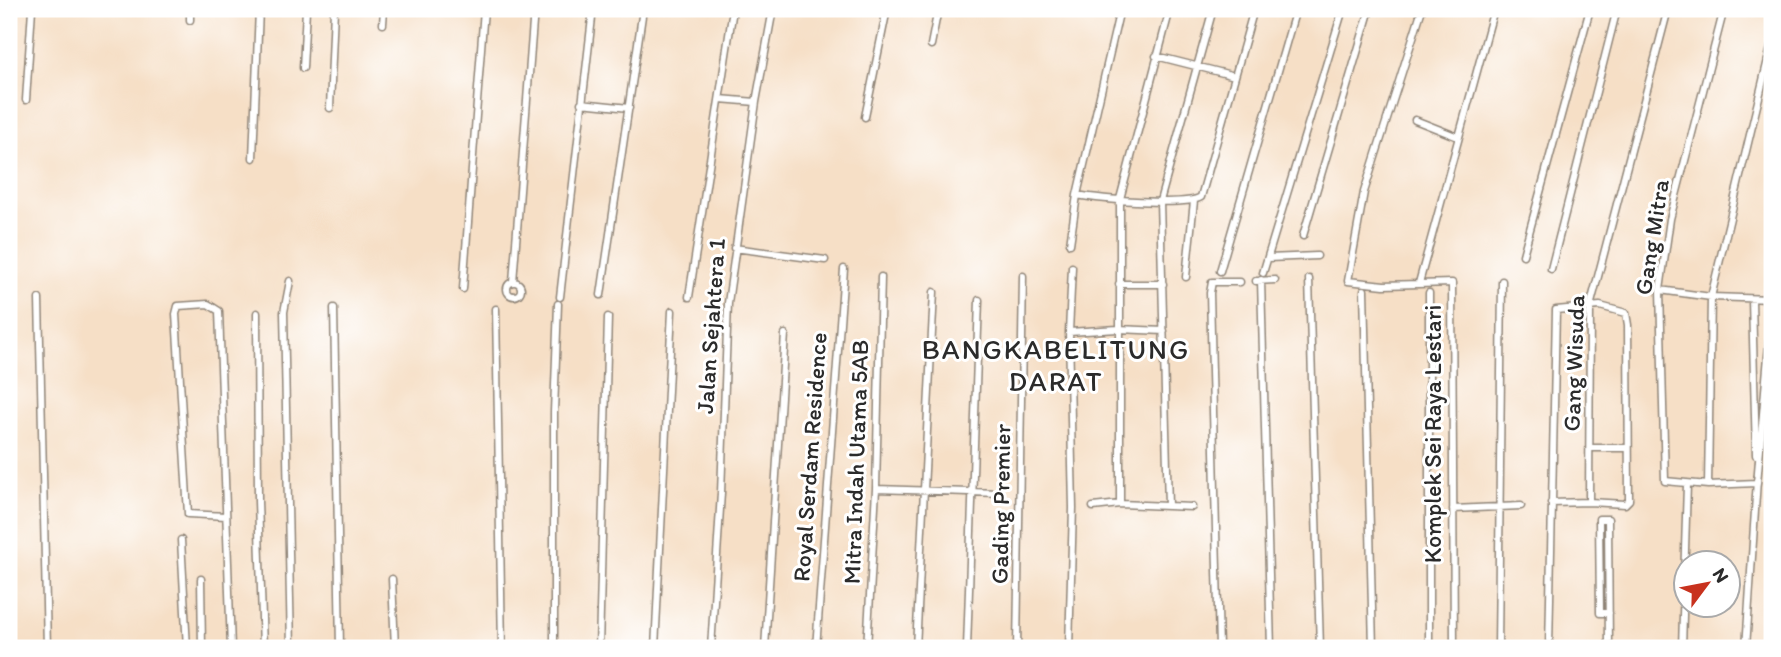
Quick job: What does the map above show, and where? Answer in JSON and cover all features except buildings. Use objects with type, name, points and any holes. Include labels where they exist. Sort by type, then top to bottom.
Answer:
[{"type":"street","points":[[26,100],[32,9]]},
{"type":"street","points":[[190,9],[190,20]]},
{"type":"street","points":[[253,158],[259,9]]},
{"type":"street","points":[[303,68],[306,9]]},
{"type":"street","points":[[330,108],[334,9]]},
{"type":"street","points":[[383,24],[384,9]]},
{"type":"street","points":[[463,289],[484,9]]},
{"type":"street","points":[[513,282],[534,9]]},
{"type":"street","points":[[554,648],[554,411],[559,300],[593,9]]},
{"type":"street","points":[[601,295],[643,9]]},
{"type":"street","points":[[689,297],[733,9]]},
{"type":"street","name":"Jalan Sejahtera 1","points":[[711,648],[721,493],[728,303],[756,102],[773,9]]},
{"type":"street","points":[[865,117],[887,9]]},
{"type":"street","points":[[931,45],[938,9]]},
{"type":"street","points":[[1070,244],[1077,195],[1120,9]]},
{"type":"street","points":[[1120,505],[1120,200],[1170,9]]},
{"type":"street","points":[[1168,506],[1160,201],[1213,9]]},
{"type":"street","points":[[1186,277],[1194,201],[1205,191],[1254,9]]},
{"type":"street","points":[[1220,271],[1296,9]]},
{"type":"street","points":[[1270,648],[1260,278],[1269,258],[1343,9]]},
{"type":"street","points":[[1303,236],[1370,9]]},
{"type":"street","name":"Komplek Sei Raya Lestari","points":[[1422,9],[1364,192],[1348,281],[1452,282],[1454,648]]},
{"type":"street","points":[[1419,283],[1494,9]]},
{"type":"street","points":[[1523,255],[1590,9]]},
{"type":"street","points":[[1551,269],[1617,9]]},
{"type":"street","name":"Gang Wisuda","points":[[1589,502],[1590,307],[1668,9]]},
{"type":"street","name":"Gang Mitra","points":[[1687,484],[1665,481],[1663,476],[1660,290],[1670,219],[1724,9]]},
{"type":"street","points":[[1707,485],[1712,297],[1772,43]]},
{"type":"street","points":[[1156,56],[1236,76]]},
{"type":"street","points":[[720,99],[756,102]]},
{"type":"street","points":[[581,103],[629,108]]},
{"type":"street","points":[[1416,120],[1458,137]]},
{"type":"street","points":[[1077,195],[1120,200],[1194,201]]},
{"type":"street","points":[[734,248],[825,260]]},
{"type":"street","points":[[1269,258],[1317,256]]},
{"type":"street","points":[[1069,648],[1073,508],[1069,332],[1072,267]]},
{"type":"street","name":"Royal Serdam Residence","points":[[816,648],[844,269]]},
{"type":"street","name":"Gading Premier","points":[[1017,648],[1023,276]]},
{"type":"street","name":"Mitra Indah Utama 5AB","points":[[867,648],[876,489],[881,278]]},
{"type":"street","points":[[1260,278],[1275,280]]},
{"type":"street","points":[[1309,279],[1320,648]]},
{"type":"street","points":[[290,281],[284,312],[291,648]]},
{"type":"street","points":[[1498,648],[1502,281]]},
{"type":"street","points":[[1219,648],[1210,292],[1212,282],[1240,282]]},
{"type":"street","points":[[1119,284],[1163,284]]},
{"type":"street","points":[[1364,290],[1373,648]]},
{"type":"street","points":[[1660,290],[1712,297],[1772,299]]},
{"type":"street","points":[[916,648],[934,292]]},
{"type":"street","points":[[1429,293],[1429,648]]},
{"type":"street","points":[[39,299],[47,648]]},
{"type":"street","points":[[967,648],[979,300]]},
{"type":"street","points":[[1752,300],[1757,483]]},
{"type":"street","points":[[226,516],[188,514],[176,314],[178,306],[217,309],[226,516],[231,648]]},
{"type":"street","points":[[334,307],[340,648]]},
{"type":"street","points":[[1549,648],[1551,503],[1556,310],[1611,307],[1626,313],[1628,502],[1551,503]]},
{"type":"street","points":[[495,309],[502,648]]},
{"type":"street","points":[[1746,648],[1772,310]]},
{"type":"street","points":[[655,648],[673,311]]},
{"type":"street","points":[[257,313],[258,501],[263,648]]},
{"type":"street","points":[[599,648],[608,317]]},
{"type":"street","points":[[1069,332],[1118,329],[1164,331]]},
{"type":"street","points":[[765,648],[785,334]]},
{"type":"street","points":[[1590,448],[1628,448]]},
{"type":"street","points":[[1682,648],[1687,484],[1757,483]]},
{"type":"street","points":[[876,489],[999,493]]},
{"type":"street","points":[[1453,509],[1521,506]]},
{"type":"street","points":[[1093,507],[1192,507]]},
{"type":"street","points":[[1609,613],[1600,613],[1599,519],[1608,519],[1609,613],[1609,648]]},
{"type":"street","points":[[181,540],[187,648]]},
{"type":"street","points":[[201,579],[202,648]]},
{"type":"street","points":[[392,579],[395,648]]},
{"type":"street","points":[[9,624],[9,648]]},
{"type":"district","name":"BANGKABELITUNG DARAT","points":[[1056,365]]}]
